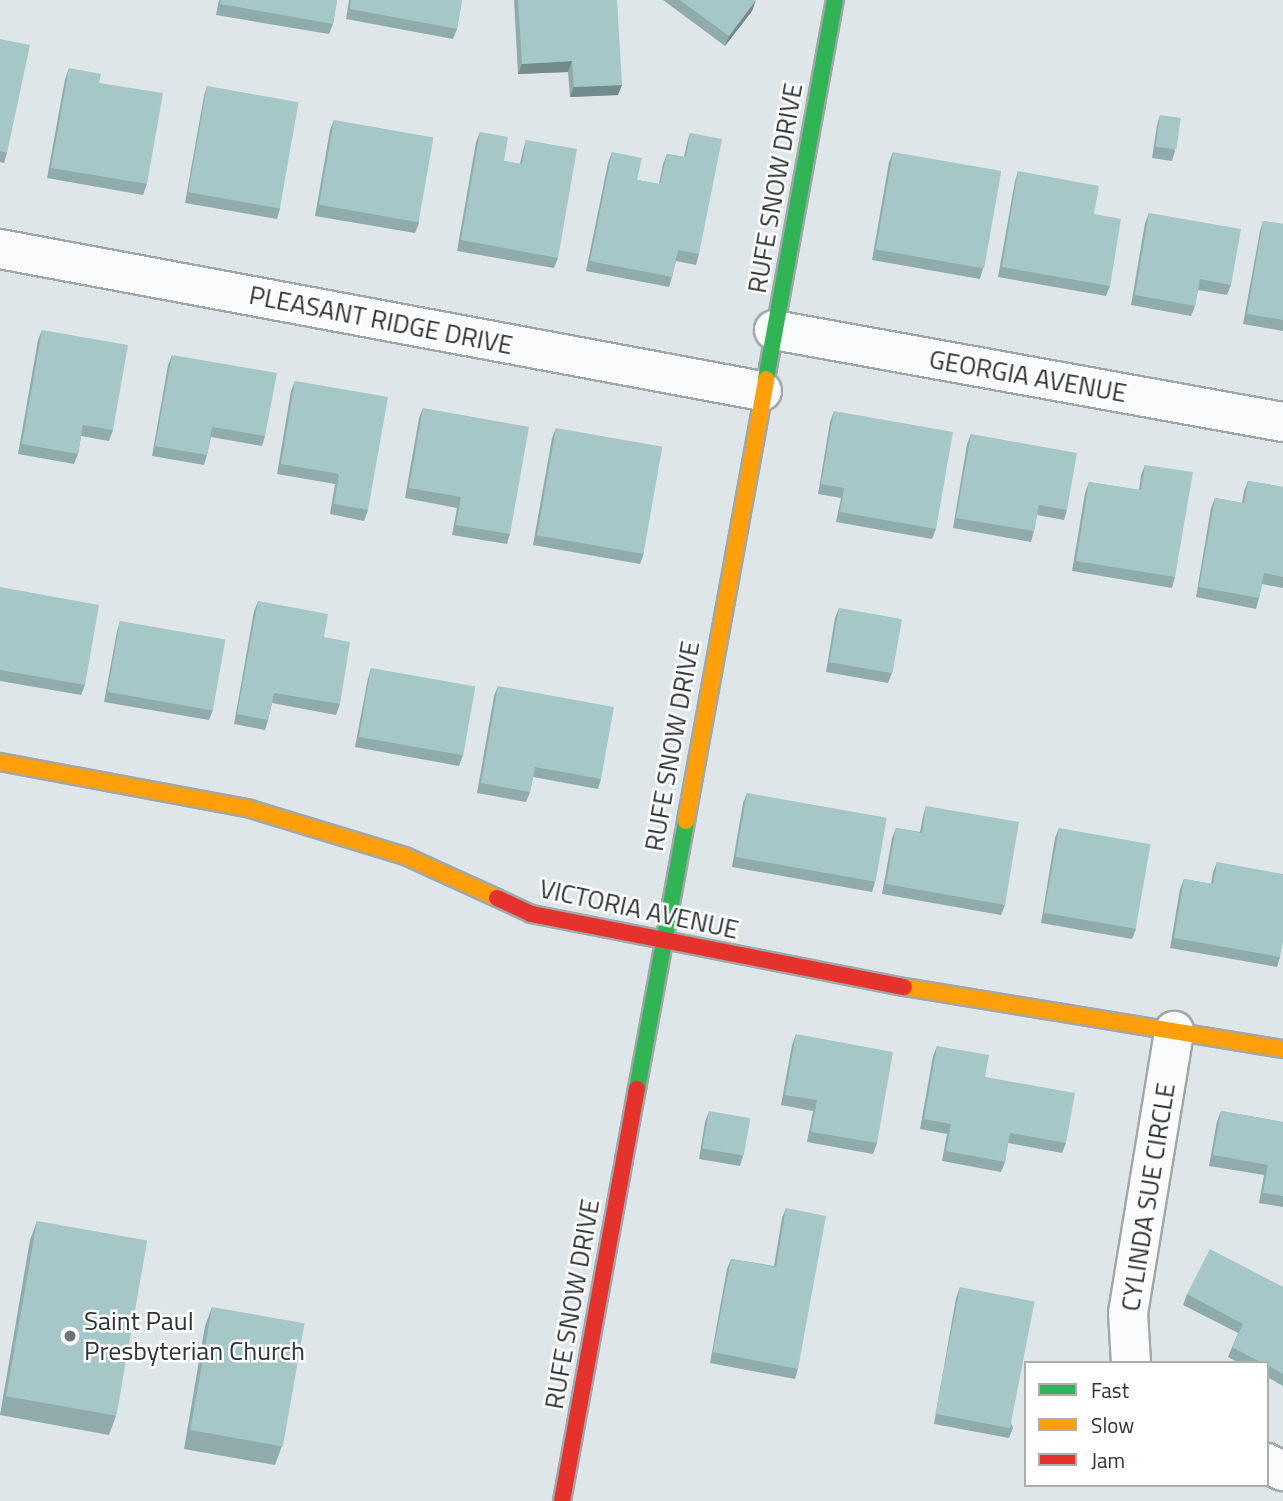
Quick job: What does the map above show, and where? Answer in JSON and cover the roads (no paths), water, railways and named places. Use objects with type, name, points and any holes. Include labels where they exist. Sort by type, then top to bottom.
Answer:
[{"type":"main road","name":"RUFE SNOW DRIVE","points":[[562,1501],[835,0]]},
{"type":"main road","name":"VICTORIA AVENUE","points":[[0,762],[250,809],[405,856],[531,914],[920,989],[1283,1049]]},
{"type":"street","name":"PLEASANT RIDGE DRIVE","points":[[0,248],[762,391]]},
{"type":"street","name":"GEORGIA AVENUE","points":[[774,330],[1283,422]]},
{"type":"street","name":"CYLINDA SUE CIRCLE","points":[[1131,1361],[1128,1313],[1174,1031]]},
{"type":"place","name":"Saint Paul Presbyterian Church","points":[[70,1336]]}]
